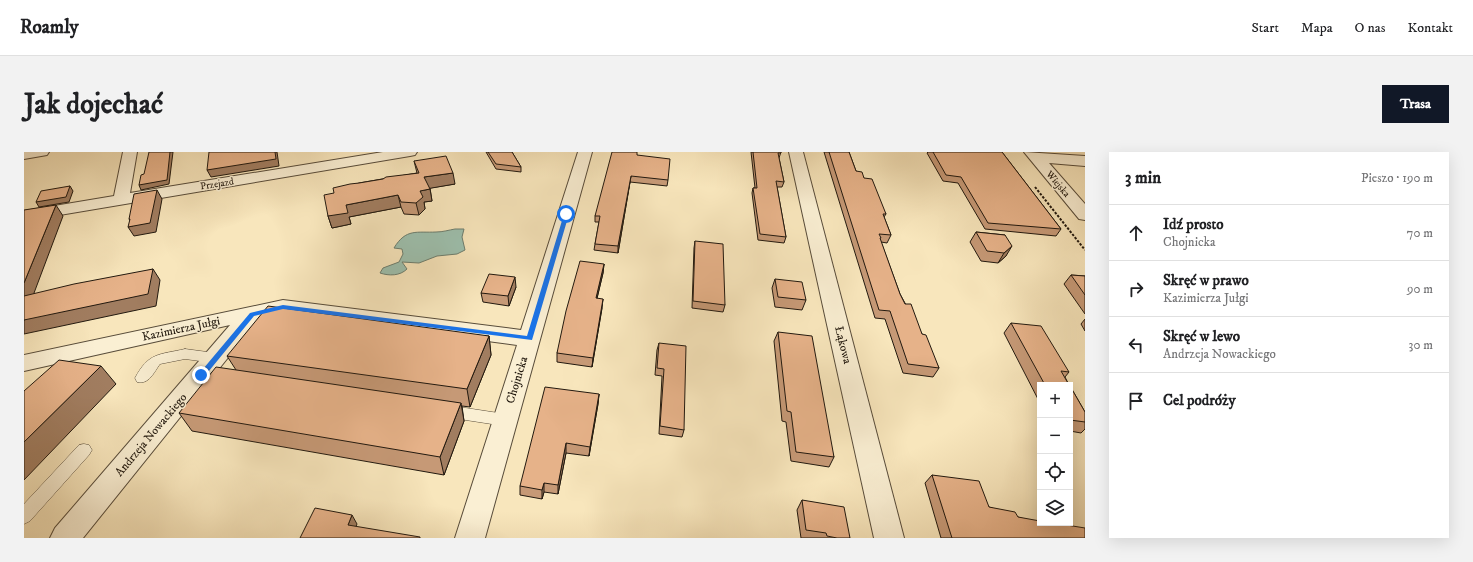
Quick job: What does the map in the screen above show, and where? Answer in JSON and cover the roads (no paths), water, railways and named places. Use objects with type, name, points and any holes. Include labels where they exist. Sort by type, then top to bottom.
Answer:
[{"type":"street","points":[[24,154],[42,152]]},
{"type":"street","points":[[121,200],[130,152]]},
{"type":"street","name":"Przejazd","points":[[24,216],[376,155],[410,152]]},
{"type":"street","name":"Chojnicka","points":[[474,537],[506,420],[585,152]]},
{"type":"street","name":"Łąkowa","points":[[796,152],[889,538]]},
{"type":"street","points":[[1034,155],[1085,162]]},
{"type":"street","name":"Wiejska","points":[[1034,155],[1085,215]]},
{"type":"street","name":"Kazimierza Jułgi","points":[[24,363],[283,307],[530,339]]},
{"type":"street","name":"Andrzeja Nowackiego","points":[[65,538],[211,370],[252,314]]},
{"type":"lane","points":[[52,369],[68,354]]},
{"type":"lane","points":[[142,378],[156,360],[185,354],[211,370]]},
{"type":"lane","points":[[435,409],[506,420]]},
{"type":"lane","points":[[24,516],[84,450]]}]
